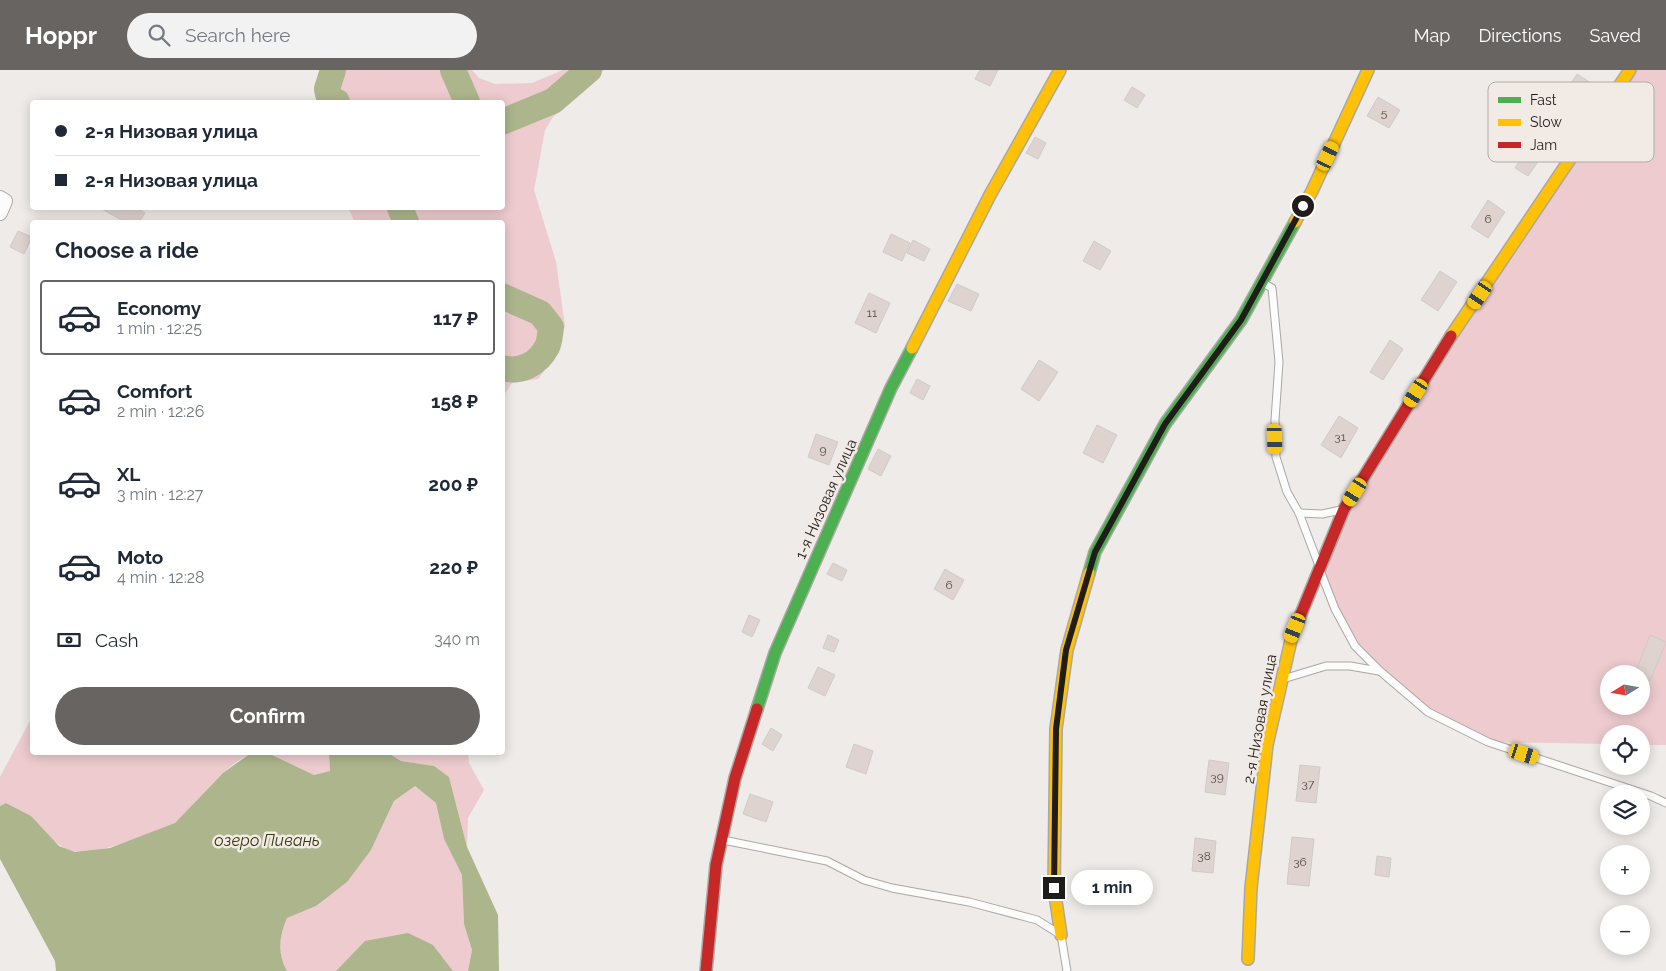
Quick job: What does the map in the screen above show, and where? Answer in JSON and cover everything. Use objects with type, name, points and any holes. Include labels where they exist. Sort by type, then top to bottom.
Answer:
[{"type":"street","name":"1-я Низовая улица","points":[[706,971],[716,865],[723,840],[739,759],[775,654],[891,388],[990,195],[1060,70]]},
{"type":"street","points":[[1061,936],[1054,888],[1056,729],[1066,650],[1095,552],[1165,424],[1241,320],[1312,191],[1368,70]]},
{"type":"street","name":"2-я Низовая улица","points":[[1622,82],[1630,70]]},
{"type":"street","name":"2-я Низовая улица","points":[[1247,962],[1251,888],[1267,745],[1289,644],[1319,568],[1344,509],[1448,343],[1569,162]]},
{"type":"lane","points":[[1262,282],[1272,288],[1278,353],[1275,420],[1276,457],[1335,609],[1355,646],[1380,671],[1428,712],[1488,742],[1651,796],[1666,803]]},
{"type":"lane","points":[[1299,513],[1322,514],[1344,509]]},
{"type":"lane","points":[[1281,679],[1326,666],[1350,666],[1380,671]]},
{"type":"lane","points":[[723,840],[827,861],[864,880],[892,888],[969,902],[1037,920],[1061,936],[1067,971]]},
{"type":"shaded area","points":[[322,70],[472,70],[479,78],[495,84],[532,83],[563,70],[604,70],[553,117],[545,130],[534,190],[556,262],[565,326],[551,362],[538,379],[512,383],[505,394],[505,220],[354,220],[349,210],[505,210],[505,100],[321,100],[320,72]]},
{"type":"shaded area","points":[[1630,70],[1666,70],[1666,745],[1650,745],[1650,725],[1600,725],[1600,744],[1488,742],[1428,712],[1355,646],[1319,568],[1344,509],[1570,162],[1654,162],[1654,82],[1622,82]]},
{"type":"shaded area","points":[[30,721],[30,755],[250,755],[226,770],[170,826],[110,847],[82,852],[66,849],[55,842],[26,814],[6,803],[0,806],[0,777]]},
{"type":"shaded area","points":[[272,755],[329,755],[330,771],[314,775]]},
{"type":"shaded area","points":[[391,755],[468,755],[469,763],[484,790],[468,818],[467,847],[449,777],[433,766],[401,761]]},
{"type":"shaded area","points":[[415,786],[436,803],[444,839],[462,875],[464,924],[472,950],[468,971],[453,971],[433,945],[365,941],[336,971],[287,971],[280,952],[280,945],[282,931],[287,918],[316,906],[371,850],[394,801]]},
{"type":"water","name":"озеро Пивань","points":[[248,755],[272,755],[314,775],[330,771],[329,755],[391,755],[401,761],[434,766],[449,777],[467,847],[498,915],[499,971],[468,971],[472,950],[464,924],[462,875],[444,839],[436,803],[415,786],[394,801],[371,850],[347,882],[316,906],[287,918],[282,931],[280,952],[287,971],[56,971],[55,961],[0,859],[0,806],[6,803],[31,816],[59,846],[75,852],[110,848],[175,823],[223,773]]},
{"type":"water","points":[[408,933],[433,945],[453,971],[336,971],[365,941]]},
{"type":"building","points":[[980,70],[998,70],[990,86],[975,79]]},
{"type":"building","points":[[1577,74],[1589,82],[1572,82]]},
{"type":"building","points":[[1132,87],[1145,95],[1137,108],[1124,100]]},
{"type":"building","points":[[1378,97],[1400,110],[1389,128],[1367,116]]},
{"type":"building","points":[[1035,137],[1046,143],[1038,159],[1026,153]]},
{"type":"building","points":[[1519,162],[1538,162],[1528,176],[1515,168]]},
{"type":"building","points":[[1488,200],[1505,212],[1488,238],[1471,227]]},
{"type":"building","points":[[104,210],[140,210],[145,213],[140,220],[121,220]]},
{"type":"building","points":[[18,231],[30,236],[30,241],[24,254],[10,247]]},
{"type":"building","points":[[891,234],[910,243],[902,261],[883,252]]},
{"type":"building","points":[[913,240],[930,249],[924,261],[907,253]]},
{"type":"building","points":[[1094,241],[1111,251],[1100,270],[1083,261]]},
{"type":"building","points":[[1440,271],[1457,282],[1438,311],[1421,300]]},
{"type":"building","points":[[957,284],[979,294],[971,311],[948,301]]},
{"type":"building","points":[[869,293],[890,303],[876,333],[855,323]]},
{"type":"building","points":[[1390,340],[1403,349],[1383,380],[1370,372]]},
{"type":"building","points":[[1039,360],[1058,372],[1039,401],[1021,389]]},
{"type":"building","points":[[917,379],[930,386],[923,400],[910,393]]},
{"type":"building","points":[[1339,416],[1358,428],[1341,458],[1321,445]]},
{"type":"building","points":[[1097,425],[1117,435],[1103,463],[1083,453]]},
{"type":"building","points":[[816,434],[838,442],[829,465],[808,457]]},
{"type":"building","points":[[878,449],[891,456],[881,476],[868,469]]},
{"type":"building","points":[[833,563],[847,570],[842,581],[827,574]]},
{"type":"building","points":[[945,569],[964,580],[953,600],[934,589]]},
{"type":"building","points":[[749,615],[760,620],[752,637],[742,632]]},
{"type":"building","points":[[828,635],[839,640],[834,652],[823,648]]},
{"type":"building","points":[[1650,635],[1666,642],[1650,681],[1650,665],[1638,665]]},
{"type":"building","points":[[818,667],[835,675],[825,696],[808,688]]},
{"type":"building","points":[[771,728],[782,735],[773,751],[762,744]]},
{"type":"building","points":[[854,744],[873,751],[866,774],[846,767]]},
{"type":"building","points":[[1209,760],[1229,763],[1225,795],[1205,792]]},
{"type":"building","points":[[1300,765],[1320,767],[1316,803],[1296,801]]},
{"type":"building","points":[[750,794],[773,802],[766,822],[743,814]]},
{"type":"building","points":[[1292,837],[1314,839],[1309,886],[1287,884]]},
{"type":"building","points":[[1195,838],[1216,841],[1213,873],[1192,871]]},
{"type":"building","points":[[1377,856],[1391,858],[1389,877],[1375,875]]},
{"type":"waterway","points":[[333,70],[327,89],[329,98],[333,100]]},
{"type":"waterway","points":[[453,70],[466,100]]},
{"type":"waterway","points":[[505,121],[553,101],[589,70]]},
{"type":"waterway","points":[[401,210],[405,220]]},
{"type":"waterway","points":[[505,297],[540,313],[551,327],[547,347],[539,358],[522,368],[505,368]]},
{"type":"traffic: fast","points":[[1089,573],[1095,552],[1165,424],[1241,320],[1295,222]]},
{"type":"traffic: fast","points":[[757,709],[775,653],[891,388],[912,348]]},
{"type":"traffic: slow","points":[[912,348],[990,195],[1060,70]]},
{"type":"traffic: slow","points":[[1295,222],[1312,191],[1368,70]]},
{"type":"traffic: slow","points":[[1622,82],[1630,70]]},
{"type":"traffic: slow","points":[[1451,336],[1568,162]]},
{"type":"traffic: slow","points":[[1061,935],[1054,888],[1056,729],[1067,650],[1089,573]]},
{"type":"traffic: slow","points":[[1248,959],[1251,888],[1267,745],[1292,636]]},
{"type":"traffic: jam","points":[[1292,636],[1344,509],[1451,336]]},
{"type":"traffic: jam","points":[[706,971],[716,865],[735,778],[757,709]]},
{"type":"route","points":[[1054,888],[1056,729],[1066,650],[1095,552],[1165,424],[1241,320],[1303,206]]}]
